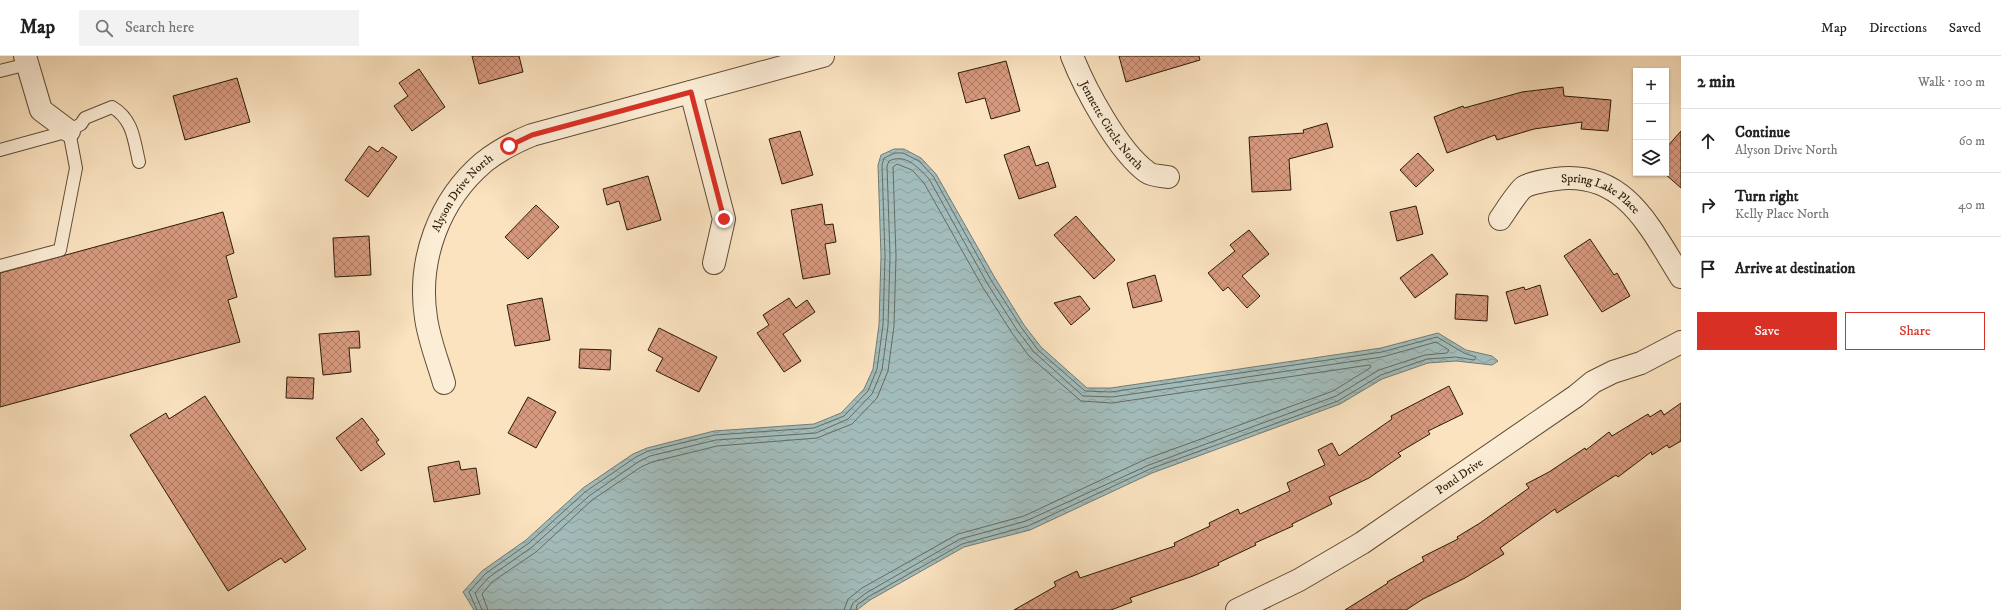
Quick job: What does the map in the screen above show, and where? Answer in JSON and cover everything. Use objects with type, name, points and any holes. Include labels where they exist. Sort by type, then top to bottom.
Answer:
[{"type":"street","name":"Alyson Drive North","points":[[444,383],[426,319],[424,290],[427,257],[437,226],[449,203],[464,182],[485,162],[509,146],[532,135],[823,56]]},
{"type":"street","name":"Jennette Circle North","points":[[1072,56],[1082,80],[1103,118],[1130,155],[1148,173],[1168,177]]},
{"type":"street","points":[[26,60],[41,110],[69,131]]},
{"type":"street","points":[[691,92],[724,219],[714,263]]},
{"type":"street","name":"Spring Lake Place","points":[[1500,219],[1524,187],[1547,180],[1569,177],[1591,180],[1611,188],[1626,198],[1639,212],[1681,277]]},
{"type":"street","name":"Pond Drive","points":[[1237,610],[1299,580],[1362,543],[1576,396],[1593,382],[1613,372],[1641,363],[1671,349],[1681,342]]},
{"type":"lane","points":[[0,71],[26,60]]},
{"type":"lane","points":[[0,150],[69,131],[81,124],[84,118],[112,107],[121,112],[127,119],[139,162]]},
{"type":"lane","points":[[0,266],[60,250],[76,168],[69,131]]},
{"type":"water","points":[[894,149],[904,149],[921,158],[936,174],[995,278],[1024,325],[1041,347],[1087,388],[1111,388],[1381,348],[1438,333],[1466,350],[1492,356],[1498,361],[1492,365],[1456,361],[1428,363],[1382,379],[1340,404],[1152,473],[1030,530],[964,547],[870,600],[857,610],[474,610],[463,592],[482,571],[526,540],[583,488],[633,454],[647,448],[714,431],[814,424],[841,413],[864,389],[873,369],[879,325],[881,256],[878,165],[881,155]]},
{"type":"building","points":[[472,56],[519,56],[523,72],[479,84]]},
{"type":"building","points":[[1119,56],[1199,56],[1200,60],[1126,82]]},
{"type":"building","points":[[1006,61],[1020,111],[991,119],[985,98],[966,103],[958,73]]},
{"type":"building","points":[[419,69],[445,107],[412,131],[394,106],[408,96],[399,83]]},
{"type":"building","points":[[237,78],[250,122],[185,140],[173,96]]},
{"type":"building","points":[[1563,87],[1564,96],[1611,100],[1608,131],[1581,129],[1582,122],[1534,129],[1497,140],[1495,135],[1447,153],[1434,117],[1463,106],[1464,108],[1522,92]]},
{"type":"building","points":[[1327,123],[1333,147],[1289,159],[1291,190],[1252,192],[1249,137],[1304,133],[1303,130]]},
{"type":"building","points":[[800,131],[813,175],[782,184],[769,139]]},
{"type":"building","points":[[1681,131],[1681,188],[1667,176],[1669,176],[1669,145]]},
{"type":"building","points":[[369,146],[378,152],[382,147],[397,157],[368,197],[345,180]]},
{"type":"building","points":[[1029,146],[1036,166],[1048,162],[1056,187],[1019,199],[1004,155]]},
{"type":"building","points":[[1418,153],[1434,170],[1416,187],[1400,170]]},
{"type":"building","points":[[648,176],[661,220],[627,230],[619,201],[607,205],[603,189]]},
{"type":"building","points":[[822,204],[825,225],[833,224],[836,242],[825,244],[830,274],[803,279],[791,210]]},
{"type":"building","points":[[536,205],[559,227],[528,259],[505,237]]},
{"type":"building","points":[[1416,206],[1423,234],[1397,241],[1390,212]]},
{"type":"building","points":[[223,212],[234,253],[226,256],[237,297],[228,300],[240,342],[0,407],[0,273]]},
{"type":"building","points":[[1076,216],[1115,260],[1094,279],[1054,235]]},
{"type":"building","points":[[1249,230],[1269,254],[1242,276],[1260,296],[1247,308],[1228,287],[1223,291],[1208,273],[1235,251],[1230,245]]},
{"type":"building","points":[[369,236],[371,275],[335,277],[333,238]]},
{"type":"building","points":[[1590,239],[1614,275],[1617,273],[1630,296],[1602,312],[1564,256]]},
{"type":"building","points":[[1432,254],[1448,274],[1415,298],[1400,278]]},
{"type":"building","points":[[1155,275],[1162,301],[1133,308],[1127,283]]},
{"type":"building","points":[[1540,285],[1548,315],[1515,324],[1506,292],[1524,287],[1525,290]]},
{"type":"building","points":[[1456,294],[1488,296],[1487,321],[1455,319]]},
{"type":"building","points":[[1080,296],[1090,309],[1071,325],[1054,303]]},
{"type":"building","points":[[542,298],[550,340],[515,346],[507,305]]},
{"type":"building","points":[[789,298],[796,308],[807,300],[815,312],[783,334],[801,361],[784,372],[757,333],[769,325],[763,315]]},
{"type":"building","points":[[659,328],[717,357],[699,392],[656,371],[663,358],[648,350]]},
{"type":"building","points":[[359,331],[360,348],[349,348],[351,372],[323,375],[319,334]]},
{"type":"building","points":[[580,349],[611,350],[610,370],[579,368]]},
{"type":"building","points":[[287,377],[314,378],[313,399],[286,398]]},
{"type":"building","points":[[1449,386],[1463,414],[1428,431],[1430,434],[1398,453],[1401,456],[1369,478],[1329,497],[1332,504],[1292,524],[1293,526],[1255,543],[1256,545],[1218,563],[1219,565],[1193,576],[1130,598],[1132,602],[1111,610],[1014,610],[1056,586],[1054,582],[1077,571],[1080,578],[1175,546],[1174,543],[1210,526],[1209,523],[1238,509],[1240,514],[1290,491],[1287,483],[1325,465],[1318,450],[1332,443],[1339,456],[1392,419],[1391,416]]},
{"type":"building","points":[[205,396],[306,549],[285,563],[281,558],[228,591],[130,435],[166,413],[169,419]]},
{"type":"building","points":[[528,397],[556,412],[536,448],[508,433]]},
{"type":"building","points":[[1681,403],[1681,441],[1669,448],[1667,445],[1652,455],[1651,452],[1618,477],[1616,475],[1557,513],[1555,509],[1500,548],[1504,554],[1465,578],[1423,599],[1406,610],[1345,610],[1388,583],[1387,582],[1424,561],[1422,557],[1458,539],[1457,537],[1480,523],[1529,488],[1526,484],[1549,472],[1585,448],[1586,450],[1609,432],[1612,436],[1648,414],[1650,417],[1661,410],[1664,415]]},
{"type":"building","points":[[362,418],[379,440],[376,442],[385,454],[361,471],[336,438]]},
{"type":"building","points":[[459,461],[461,470],[476,468],[480,494],[434,502],[428,467]]},
{"type":"route","points":[[509,146],[532,135],[691,92],[724,219]]}]
